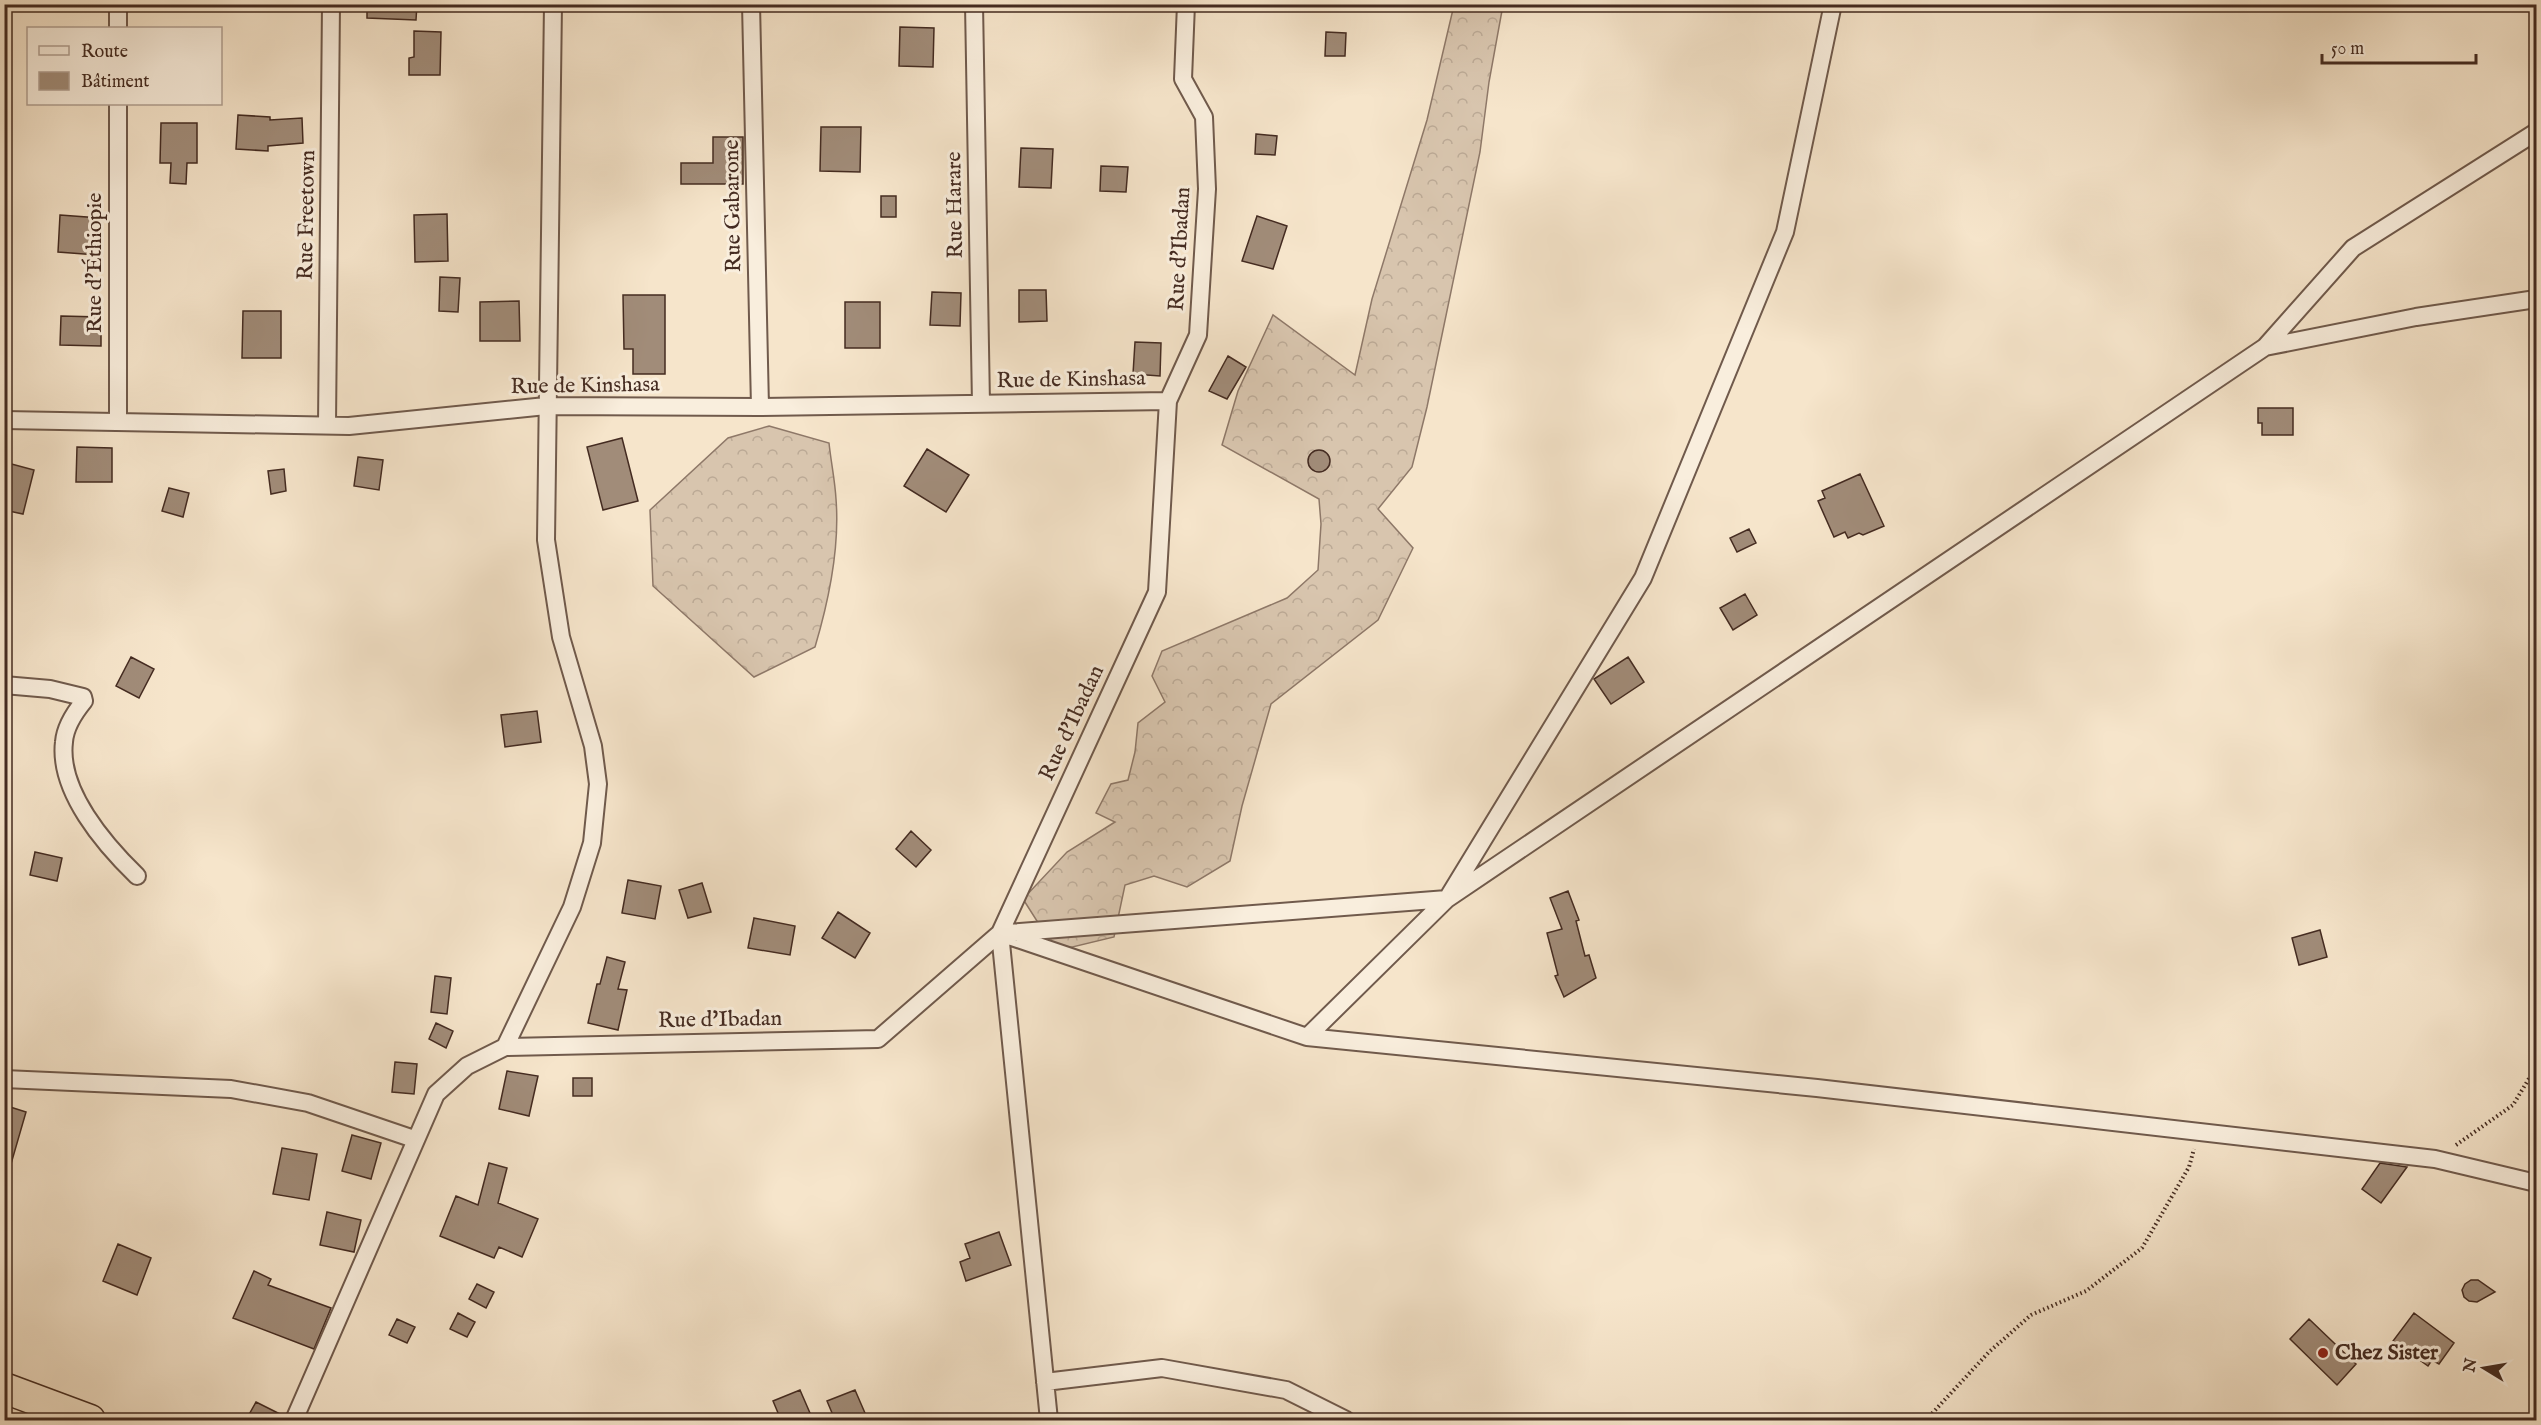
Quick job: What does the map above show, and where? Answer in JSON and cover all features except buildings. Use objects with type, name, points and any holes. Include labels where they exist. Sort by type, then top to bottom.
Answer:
[{"type":"highway","points":[[4,1389],[90,1420]]},
{"type":"street","points":[[118,4],[118,27]]},
{"type":"street","name":"Rue Freetown","points":[[327,425],[331,4]]},
{"type":"street","points":[[294,1420],[414,1139],[436,1094],[467,1066],[505,1047],[572,908],[592,843],[598,784],[593,746],[561,637],[546,540],[553,4]]},
{"type":"street","name":"Rue Gabarone","points":[[751,4],[759,407]]},
{"type":"street","name":"Rue Harare","points":[[974,4],[981,404]]},
{"type":"street","name":"Rue d'Ibadan","points":[[505,1047],[879,1039],[1000,933],[1157,592],[1168,401],[1198,335],[1207,189],[1204,117],[1183,79],[1186,4]]},
{"type":"street","points":[[1447,899],[1643,579],[1785,232],[1833,4]]},
{"type":"street","name":"Rue d'Éthiopie","points":[[118,105],[118,422]]},
{"type":"street","points":[[1307,1037],[1447,899],[2265,347],[2353,248],[2536,132]]},
{"type":"street","points":[[2265,347],[2416,317],[2536,299]]},
{"type":"street","name":"Rue de Kinshasa","points":[[4,420],[349,426],[546,406],[759,407],[1168,401]]},
{"type":"street","points":[[4,685],[50,689],[83,697],[84,701],[68,727],[64,743],[72,789],[89,821],[117,856],[137,876]]},
{"type":"street","points":[[1000,933],[1447,899]]},
{"type":"street","points":[[1000,933],[1307,1037],[1818,1088],[2435,1159],[2536,1183]]},
{"type":"street","points":[[1000,933],[1049,1420]]},
{"type":"street","points":[[4,1079],[231,1089],[308,1103],[414,1139]]},
{"type":"street","points":[[1045,1382],[1162,1368],[1286,1390],[1346,1420]]},
{"type":"path","points":[[2435,1159],[2513,1105],[2536,1067]]},
{"type":"path","points":[[1926,1420],[1989,1352],[2031,1315],[2086,1291],[2142,1248],[2189,1167],[2199,1132]]},
{"type":"green space","points":[[1454,5],[1503,5],[1489,82],[1480,152],[1427,407],[1412,467],[1378,509],[1413,548],[1378,620],[1271,704],[1242,806],[1230,861],[1187,887],[1154,876],[1125,885],[1114,937],[1056,951],[1023,899],[1067,852],[1115,822],[1096,813],[1111,784],[1128,780],[1135,752],[1138,723],[1165,702],[1152,676],[1162,651],[1287,598],[1318,570],[1321,524],[1319,499],[1222,445],[1238,391],[1273,315],[1355,375],[1372,299],[1427,120]]},
{"type":"green space","points":[[769,426],[829,443],[837,518],[835,555],[829,593],[815,647],[754,677],[653,586],[650,510],[728,438]]},
{"type":"place","name":"Chez Sister","points":[[2323,1353]]}]
